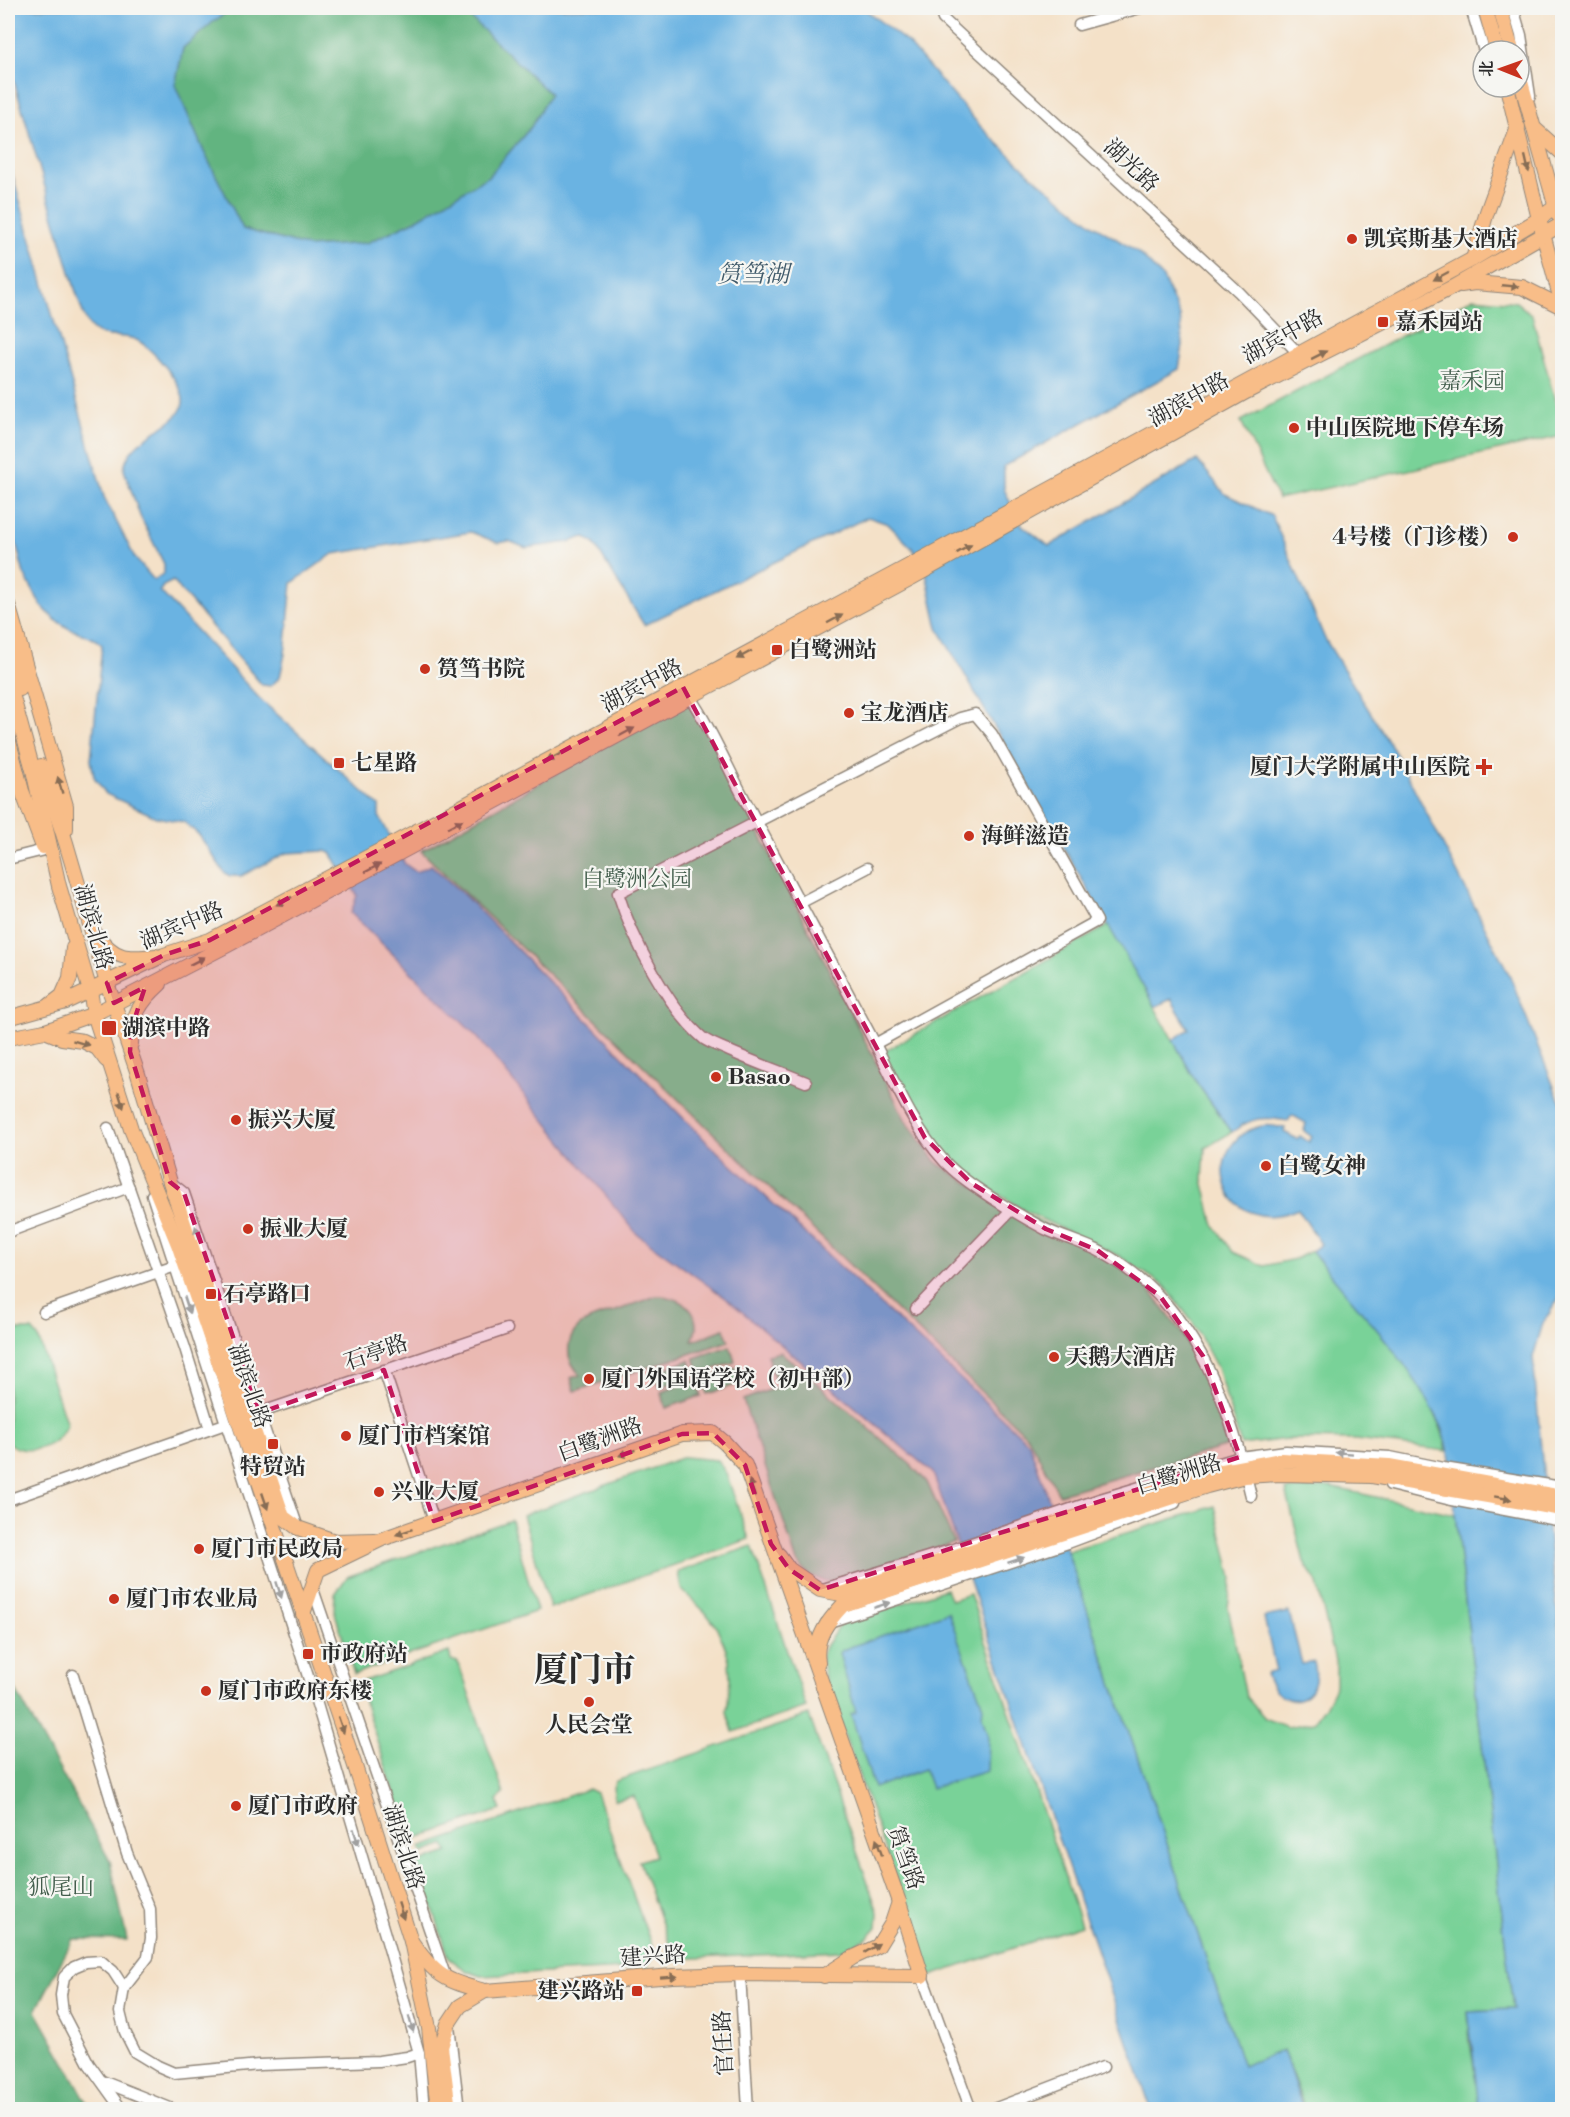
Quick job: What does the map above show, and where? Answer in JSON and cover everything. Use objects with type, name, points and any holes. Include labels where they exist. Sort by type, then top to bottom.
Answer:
[{"type":"main road","points":[[1485,8],[1494,39]]},
{"type":"main road","points":[[1500,8],[1509,39]]},
{"type":"main road","points":[[1510,99],[1539,219],[1563,305]]},
{"type":"main road","points":[[1526,99],[1559,205],[1562,227]]},
{"type":"main road","points":[[1473,259],[1486,212],[1518,128]]},
{"type":"main road","points":[[1534,129],[1563,153]]},
{"type":"main road","name":"湖宾中路","points":[[8,1018],[66,1002],[164,955],[210,940],[338,880],[401,847],[1025,509],[1298,353],[1473,259],[1559,205]]},
{"type":"main road","name":"湖滨中路","points":[[1025,509],[1246,392],[1453,287],[1562,227]]},
{"type":"main road","points":[[1453,287],[1475,283],[1522,287],[1563,305]]},
{"type":"main road","points":[[8,604],[66,806],[66,843]]},
{"type":"main road","name":"湖滨北路","points":[[8,645],[45,782],[66,843],[107,983],[170,1182],[283,1517]]},
{"type":"main road","name":"湖滨北路","points":[[8,679],[33,770],[59,886],[90,991],[94,1014],[131,1129],[178,1244],[354,1763],[411,1941],[429,2028],[438,2109]]},
{"type":"main road","points":[[8,738],[22,791],[59,886]]},
{"type":"main road","points":[[8,1038],[45,1031],[94,1014],[338,880]]},
{"type":"main road","points":[[91,927],[107,948],[120,957],[164,955]]},
{"type":"main road","points":[[46,1007],[62,996],[70,978],[74,937]]},
{"type":"main road","points":[[130,1053],[131,1030],[140,1004],[174,972]]},
{"type":"main road","points":[[45,1031],[62,1038],[82,1041],[97,1048],[111,1066]]},
{"type":"main road","name":"白鹭洲路","points":[[303,1614],[318,1570],[382,1539],[682,1434],[713,1434],[725,1443],[745,1465],[799,1622]]},
{"type":"main road","name":"白鹭洲路","points":[[822,1689],[816,1650],[826,1623],[843,1605],[1062,1528],[1201,1474],[1244,1470],[1281,1460],[1389,1466],[1445,1483],[1563,1509]]},
{"type":"main road","name":"白鹭洲路","points":[[1445,1483],[1563,1497]]},
{"type":"main road","name":"白鹭洲路","points":[[283,1517],[298,1528],[335,1541],[382,1539]]},
{"type":"main road","name":"白鹭洲路","points":[[771,1544],[789,1569],[820,1590],[841,1594],[959,1563]]},
{"type":"main road","name":"筼筜路","points":[[799,1622],[899,1902],[922,1976]]},
{"type":"main road","points":[[825,1976],[852,1958],[878,1946],[892,1923],[899,1902]]},
{"type":"main road","name":"建兴路","points":[[411,1941],[428,1965],[446,1978],[456,1984],[485,1991],[673,1976],[740,1974],[922,1976]]},
{"type":"main road","name":"建兴路","points":[[449,2109],[441,2047],[448,2024],[460,2006],[485,1991]]},
{"type":"street","name":"湖光路","points":[[939,8],[943,19],[1239,292],[1298,353]]},
{"type":"street","points":[[1079,24],[1140,8]]},
{"type":"street","points":[[1472,8],[1481,39]]},
{"type":"street","points":[[1513,8],[1521,35],[1534,129]]},
{"type":"street","points":[[1505,99],[1518,128]]},
{"type":"street","points":[[687,692],[875,1044],[913,1120],[925,1138],[946,1163],[1011,1210],[1046,1229],[1097,1250],[1141,1279],[1160,1296],[1203,1356],[1224,1406],[1251,1496]]},
{"type":"street","points":[[806,1082],[705,1040],[685,1019],[654,972],[626,917],[618,893],[960,718],[975,714],[992,734],[1097,921],[875,1044]]},
{"type":"street","points":[[8,859],[44,850]]},
{"type":"street","points":[[800,903],[867,868]]},
{"type":"street","points":[[108,1128],[185,1348],[210,1429]]},
{"type":"street","points":[[131,1129],[316,1701],[419,2053],[424,2109]]},
{"type":"street","points":[[170,1182],[184,1193],[298,1528]]},
{"type":"street","points":[[8,1232],[129,1187]]},
{"type":"street","points":[[916,1309],[1011,1210]]},
{"type":"street","points":[[44,1312],[175,1266]]},
{"type":"street","name":"石亭路","points":[[259,1413],[507,1329]]},
{"type":"street","points":[[384,1370],[434,1521]]},
{"type":"street","points":[[8,1500],[225,1424]]},
{"type":"street","name":"白鹭洲路","points":[[959,1563],[1062,1528],[1199,1494],[1244,1470],[1368,1481],[1563,1487]]},
{"type":"street","name":"白鹭洲路","points":[[1445,1483],[1563,1521]]},
{"type":"street","points":[[312,1586],[446,1978]]},
{"type":"street","points":[[74,1675],[127,1852],[150,1909],[151,1938],[148,1957],[124,1988],[120,2012],[125,2032],[135,2052],[174,2073],[259,2065],[379,2061],[419,2053]]},
{"type":"street","points":[[122,2109],[89,2064],[63,2014],[61,1995],[64,1977],[74,1967],[86,1962],[101,1961],[113,1971],[124,1988]]},
{"type":"street","name":"官任路","points":[[740,1974],[748,2109]]},
{"type":"street","name":"筼筜路","points":[[922,1976],[971,2109]]},
{"type":"street","points":[[448,2024],[459,2109]]},
{"type":"street","points":[[992,2109],[1103,2067]]},
{"type":"street","points":[[101,2081],[175,2109]]},
{"type":"highlighted area","points":[[683,687],[925,1138],[971,1183],[1046,1229],[1097,1250],[1160,1296],[1203,1356],[1240,1457],[820,1590],[789,1569],[771,1544],[745,1465],[713,1433],[682,1434],[434,1521],[384,1370],[259,1413],[184,1193],[170,1182],[130,1052],[131,1030],[145,987],[114,1003],[107,983],[164,955],[210,940]]},
{"type":"green space","points":[[233,8],[456,8],[471,18],[551,94],[531,127],[489,176],[416,220],[367,243],[309,247],[243,229],[204,152],[175,85],[183,48]]},
{"type":"green space","name":"嘉禾园","points":[[1473,298],[1516,302],[1532,315],[1562,427],[1562,436],[1278,499],[1241,421]]},
{"type":"green space","name":"白鹭洲公园","points":[[690,697],[906,1121],[938,1164],[1001,1203],[1097,1250],[1141,1279],[1182,1333],[1209,1387],[1228,1446],[1059,1494],[1028,1437],[421,851]]},
{"type":"green space","points":[[1109,925],[1197,1083],[1232,1132],[1205,1148],[1203,1180],[1214,1225],[1233,1252],[1264,1266],[1295,1259],[1312,1251],[1410,1371],[1427,1397],[1439,1424],[1447,1451],[1356,1440],[1287,1439],[1241,1445],[1217,1368],[1193,1323],[1165,1286],[1119,1256],[1025,1211],[959,1169],[918,1120],[883,1052]]},
{"type":"green space","points":[[656,1296],[670,1297],[684,1303],[689,1308],[695,1320],[696,1330],[692,1341],[724,1329],[729,1341],[575,1391],[571,1378],[580,1375],[571,1361],[569,1345],[575,1330],[594,1318]]},
{"type":"green space","points":[[32,1330],[38,1337],[67,1425],[53,1442],[41,1448],[19,1449],[8,1442],[8,1332]]},
{"type":"green space","points":[[730,1346],[735,1362],[700,1374],[694,1358]]},
{"type":"green space","points":[[781,1352],[910,1464],[927,1482],[954,1542],[830,1582],[810,1576],[797,1562],[743,1400],[777,1387],[767,1355]]},
{"type":"green space","points":[[690,1360],[695,1376],[660,1387],[654,1372]]},
{"type":"green space","points":[[737,1367],[742,1383],[707,1394],[701,1379]]},
{"type":"green space","points":[[696,1380],[701,1396],[666,1408],[661,1392]]},
{"type":"green space","points":[[684,1457],[717,1460],[726,1473],[749,1539],[550,1608],[523,1515]]},
{"type":"green space","points":[[1330,1487],[1455,1514],[1513,2009],[1468,2011],[1470,2043],[1481,2109],[1305,2109],[1283,2050],[1243,2067],[1067,1551],[1215,1506],[1232,1578],[1228,1607],[1246,1697],[1265,1718],[1287,1727],[1314,1722],[1336,1685],[1336,1665],[1317,1583],[1304,1562],[1286,1490]]},
{"type":"green space","points":[[511,1520],[537,1611],[354,1674],[334,1610],[335,1594],[347,1577]]},
{"type":"green space","points":[[752,1546],[806,1707],[733,1732],[727,1712],[730,1679],[729,1660],[724,1644],[716,1626],[681,1589],[678,1572]]},
{"type":"green space","points":[[946,1589],[951,1600],[970,1594],[1081,1925],[931,1976],[826,1684],[821,1656],[841,1624]]},
{"type":"green space","points":[[449,1652],[451,1660],[458,1662],[504,1794],[497,1800],[501,1810],[410,1840],[358,1683]]},
{"type":"green space","name":"狐尾山","points":[[8,1676],[110,1861],[127,1940],[73,1939],[36,2011],[91,2109],[8,2109]]},
{"type":"green space","points":[[809,1715],[878,1912],[877,1927],[867,1938],[841,1951],[675,1959],[639,1861],[655,1856],[634,1796],[615,1800],[613,1787],[616,1781]]},
{"type":"green space","points":[[588,1789],[596,1793],[654,1952],[647,1968],[481,1976],[467,1971],[449,1958],[418,1863],[448,1852],[445,1845],[423,1853],[420,1848]]},
{"type":"water","name":"筼筜湖","points":[[8,8],[233,8],[183,48],[175,85],[204,152],[243,229],[309,247],[367,243],[416,220],[489,176],[531,127],[550,94],[471,18],[456,8],[863,8],[908,43],[981,127],[1032,176],[1095,226],[1138,252],[1163,278],[1180,316],[1183,345],[1179,369],[1004,466],[1004,489],[1017,516],[1022,525],[1049,546],[1197,460],[1225,494],[1272,516],[1325,639],[1399,759],[1510,976],[1562,1103],[1562,1293],[1543,1323],[1533,1357],[1549,1540],[1562,1650],[1562,2109],[1479,2109],[1468,2011],[1513,2009],[1452,1473],[1449,1453],[1438,1418],[1399,1357],[1312,1251],[1321,1244],[1298,1209],[1272,1216],[1251,1212],[1235,1201],[1226,1186],[1224,1168],[1229,1150],[1241,1135],[1262,1126],[1271,1125],[1285,1128],[1284,1132],[1297,1139],[1300,1136],[1309,1142],[1312,1137],[1304,1131],[1306,1123],[1292,1115],[1288,1121],[1272,1118],[1258,1119],[1232,1132],[1197,1083],[1173,1040],[1189,1029],[1171,999],[1155,1007],[938,628],[925,568],[920,559],[888,524],[868,517],[644,625],[594,543],[584,537],[569,542],[526,548],[509,541],[498,543],[471,532],[333,554],[292,583],[285,654],[280,677],[271,686],[262,685],[173,581],[163,586],[160,591],[260,699],[379,806],[379,816],[405,864],[416,872],[431,865],[465,896],[704,1139],[1029,1443],[1243,2066],[1283,2050],[1303,2109],[1151,2109],[933,1473],[727,1299],[637,1234],[478,1038],[351,913],[357,895],[331,853],[325,851],[286,853],[241,876],[230,876],[224,872],[199,835],[184,822],[156,817],[106,794],[94,777],[91,760],[102,645],[54,619],[41,605],[24,574],[8,513],[8,159],[104,497],[135,558],[154,580],[164,573],[164,564],[140,516],[124,470],[127,458],[134,448],[173,419],[180,412],[183,403],[173,377],[141,342],[98,333],[90,327],[84,317],[8,61]]},
{"type":"water","points":[[948,1612],[983,1706],[982,1716],[988,1736],[987,1771],[931,1788],[924,1769],[874,1788],[851,1714],[856,1712],[839,1653]]},
{"type":"water","points":[[1289,1612],[1302,1664],[1314,1662],[1316,1676],[1313,1687],[1299,1699],[1290,1699],[1281,1695],[1272,1687],[1266,1674],[1276,1671],[1264,1617]]},
{"type":"place","name":"凯宾斯基大酒店","points":[[1352,239]]},
{"type":"place","name":"嘉禾园站","points":[[1383,322]]},
{"type":"place","name":"中山医院地下停车场","points":[[1294,428]]},
{"type":"place","name":"4号楼（门诊楼）","points":[[1513,537]]},
{"type":"place","name":"白鹭洲站","points":[[777,650]]},
{"type":"place","name":"筼筜书院","points":[[425,669]]},
{"type":"place","name":"宝龙酒店","points":[[849,713]]},
{"type":"place","name":"七星路","points":[[339,763]]},
{"type":"place","name":"厦门大学附属中山医院","points":[[1484,767]]},
{"type":"place","name":"海鲜滋造","points":[[969,836]]},
{"type":"place","name":"湖滨中路","points":[[109,1028]]},
{"type":"place","name":"Basao","points":[[716,1077]]},
{"type":"place","name":"振兴大厦","points":[[236,1120]]},
{"type":"place","name":"白鹭女神","points":[[1266,1166]]},
{"type":"place","name":"振业大厦","points":[[248,1229]]},
{"type":"place","name":"石亭路口","points":[[211,1294]]},
{"type":"place","name":"天鹅大酒店","points":[[1054,1357]]},
{"type":"place","name":"厦门外国语学校（初中部）","points":[[589,1379]]},
{"type":"place","name":"厦门市档案馆","points":[[346,1436]]},
{"type":"place","name":"特贸站","points":[[273,1444]]},
{"type":"place","name":"兴业大厦","points":[[379,1492]]},
{"type":"place","name":"厦门市民政局","points":[[199,1549]]},
{"type":"place","name":"厦门市农业局","points":[[114,1599]]},
{"type":"place","name":"市政府站","points":[[308,1654]]},
{"type":"place","name":"厦门市政府东楼","points":[[206,1691]]},
{"type":"place","name":"人民会堂","points":[[589,1702]]},
{"type":"place","name":"厦门市政府","points":[[236,1806]]},
{"type":"place","name":"建兴路站","points":[[637,1991]]},
{"type":"district","name":"厦门市","points":[[585,1671]]}]
